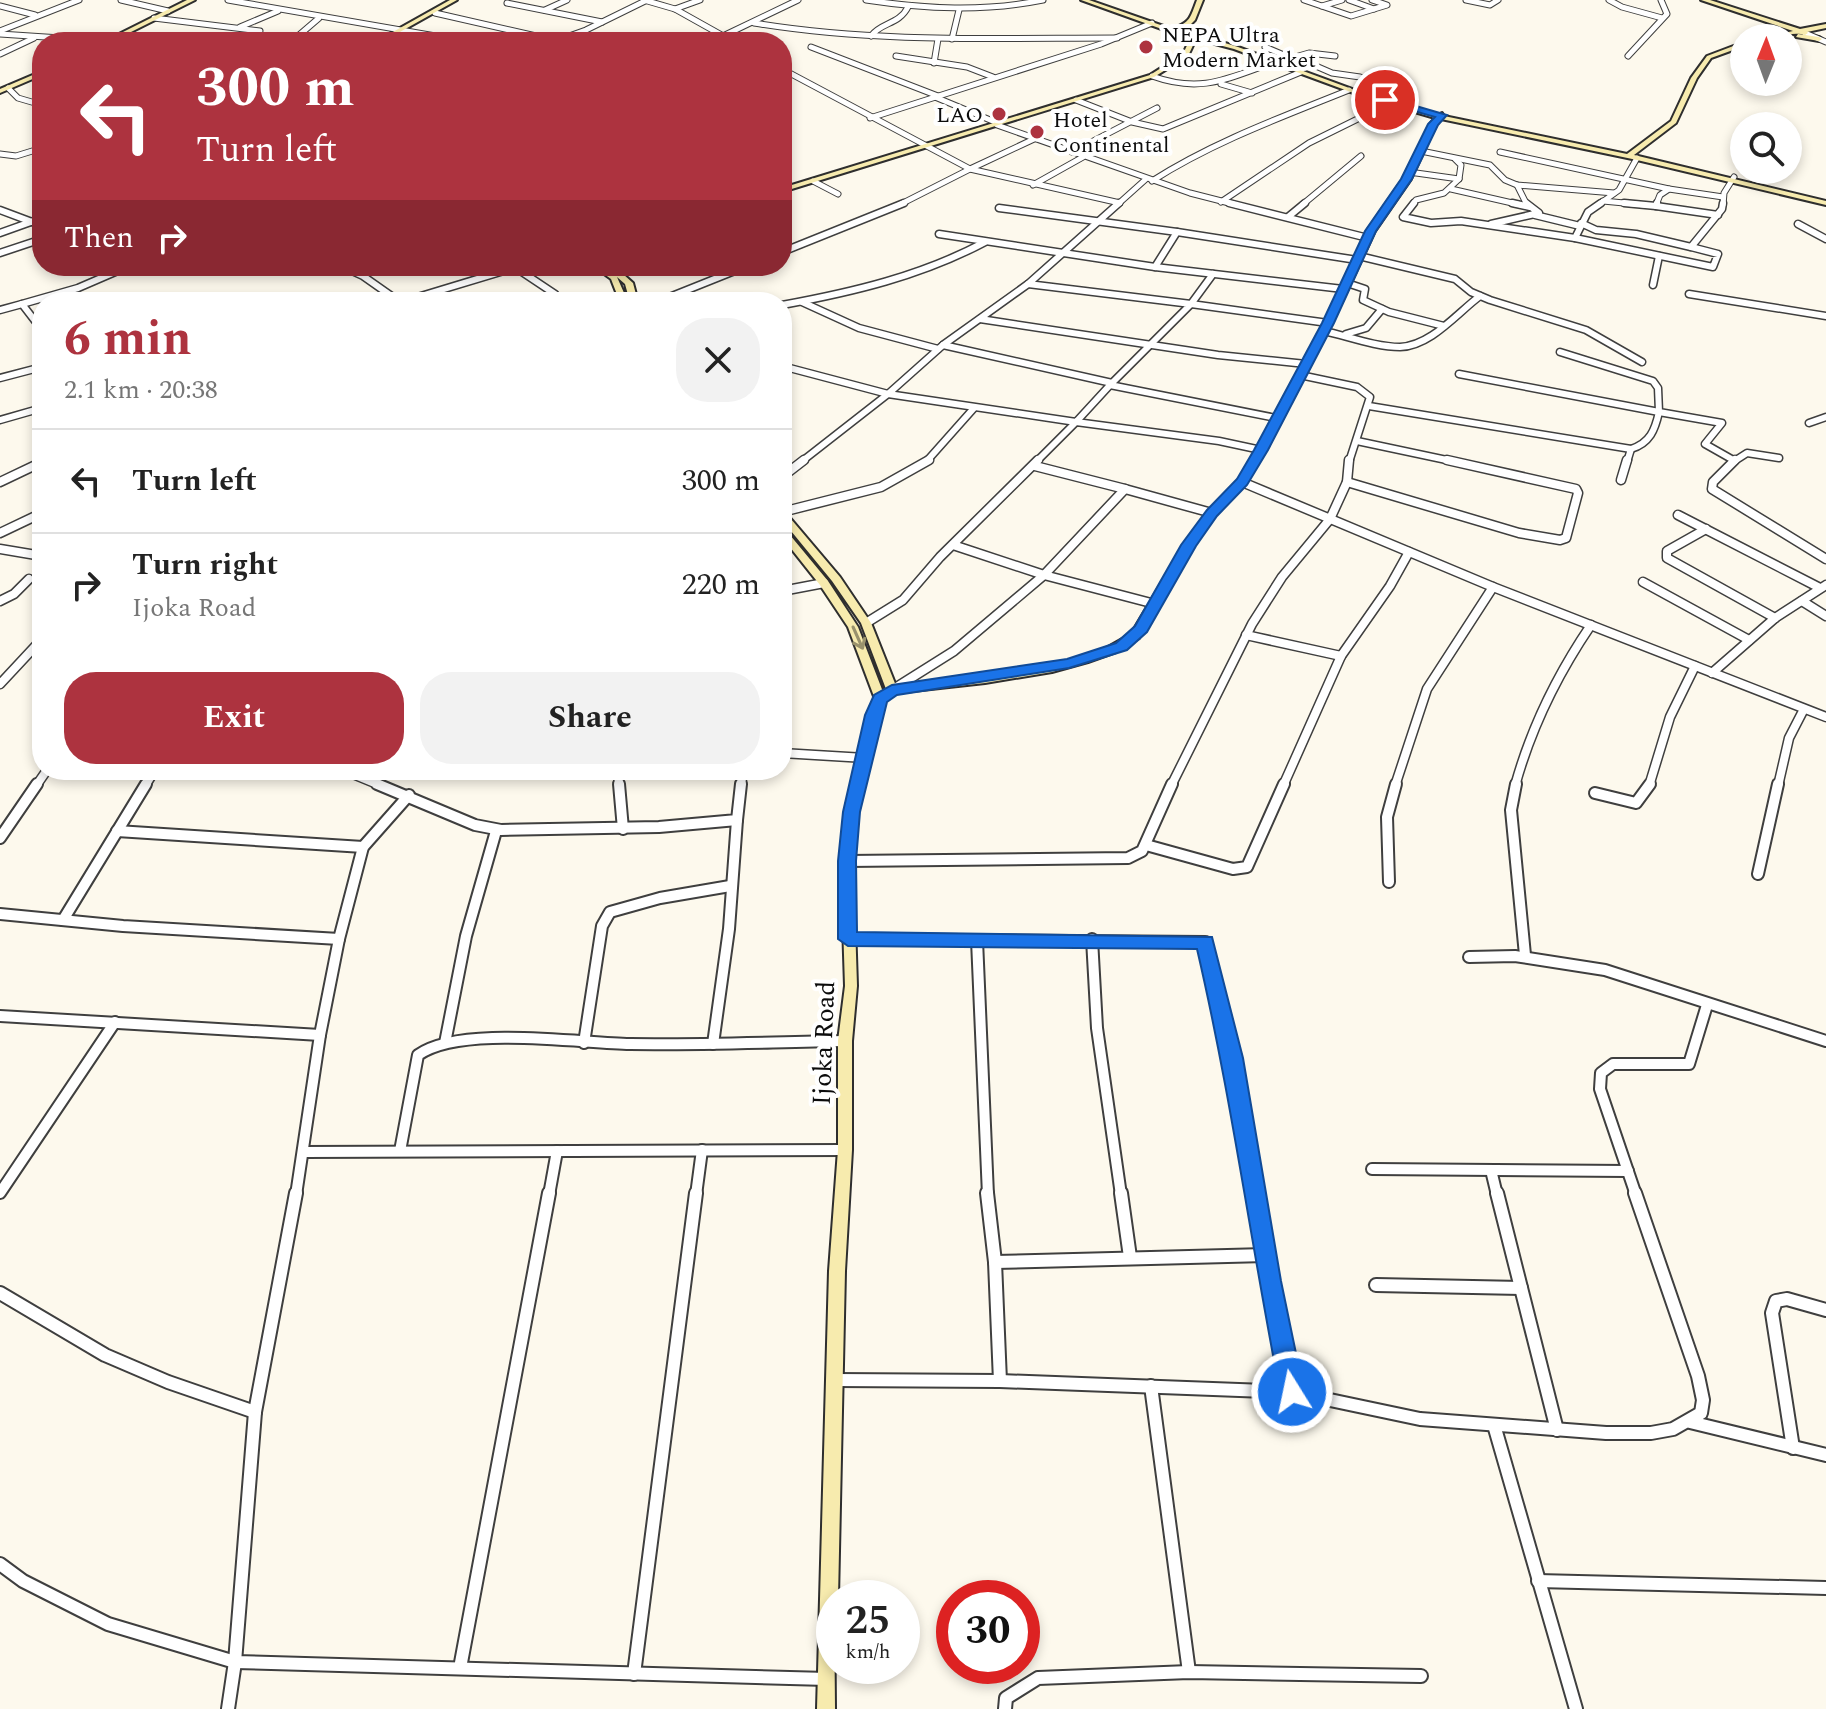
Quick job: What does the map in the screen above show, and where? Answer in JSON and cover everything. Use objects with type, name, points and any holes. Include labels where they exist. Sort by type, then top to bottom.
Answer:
[{"type":"street","points":[[0,32],[79,0]]},
{"type":"street","points":[[121,0],[168,11]]},
{"type":"street","points":[[125,32],[192,0]]},
{"type":"street","points":[[228,0],[411,32]]},
{"type":"street","points":[[396,32],[435,13],[453,0]]},
{"type":"street","points":[[513,0],[507,4],[602,22]]},
{"type":"street","points":[[545,10],[567,0]]},
{"type":"street","points":[[577,32],[646,0],[675,9],[716,32]]},
{"type":"street","points":[[675,9],[700,0]]},
{"type":"street","points":[[733,32],[798,0]]},
{"type":"street","points":[[866,0],[908,7],[959,10],[1007,8],[1043,0]]},
{"type":"street","points":[[1084,0],[1179,29],[1192,20],[1200,0]]},
{"type":"street","points":[[1093,0],[1390,102],[1441,116],[1730,177]]},
{"type":"street","points":[[792,185],[1152,76],[1173,65],[1196,37],[1207,0]]},
{"type":"street","points":[[1305,0],[1351,16],[1387,5],[1372,0]]},
{"type":"street","points":[[1322,6],[1342,0]]},
{"type":"street","points":[[1349,0],[1374,9]]},
{"type":"street","points":[[1466,0],[1490,5],[1498,0]]},
{"type":"street","points":[[1609,0],[1622,7],[1662,18]]},
{"type":"street","points":[[1628,56],[1667,14],[1661,0]]},
{"type":"street","points":[[1704,0],[1772,24]]},
{"type":"street","points":[[1711,0],[1774,24]]},
{"type":"street","points":[[1332,3],[1360,13]]},
{"type":"street","points":[[0,6],[36,16]]},
{"type":"street","points":[[871,36],[877,28],[893,25],[908,7]]},
{"type":"street","points":[[952,39],[959,10]]},
{"type":"street","points":[[238,28],[278,11]]},
{"type":"street","points":[[435,13],[516,32]]},
{"type":"street","points":[[154,18],[258,32]]},
{"type":"street","points":[[303,32],[319,18]]},
{"type":"street","points":[[754,23],[808,32],[938,39],[1117,38]]},
{"type":"street","points":[[870,118],[1117,38],[1152,23]]},
{"type":"street","points":[[1802,31],[1825,28]]},
{"type":"street","points":[[1802,31],[1825,28]]},
{"type":"street","points":[[995,124],[1162,67],[1180,54],[1183,47],[1179,29]]},
{"type":"street","points":[[0,32],[32,36]]},
{"type":"street","points":[[1802,34],[1824,40]]},
{"type":"street","points":[[1802,34],[1824,40]]},
{"type":"street","points":[[1180,37],[1196,37],[1278,61],[1390,102]]},
{"type":"street","points":[[0,54],[32,39]]},
{"type":"street","points":[[934,63],[938,39]]},
{"type":"street","points":[[811,47],[936,96],[995,124],[1149,180],[1221,202],[1368,238]]},
{"type":"street","points":[[1265,47],[1332,73],[1360,77]]},
{"type":"street","points":[[1575,238],[1588,212],[1627,179],[1634,155],[1680,124],[1714,59],[1730,52]]},
{"type":"street","points":[[1152,76],[1191,88],[1221,84],[1278,61],[1314,53],[1335,56]]},
{"type":"street","points":[[896,56],[967,67],[993,77]]},
{"type":"street","points":[[1076,100],[1132,122],[1163,129],[1214,105],[1301,72]]},
{"type":"street","points":[[792,75],[970,169],[1120,203]]},
{"type":"street","points":[[4,90],[32,77]]},
{"type":"street","points":[[1221,84],[1252,93]]},
{"type":"street","points":[[4,90],[32,102]]},
{"type":"street","points":[[792,469],[888,394],[940,347],[1028,284],[1149,180],[1242,133],[1349,90]]},
{"type":"street","points":[[1221,202],[1309,143],[1390,102]]},
{"type":"street","points":[[1072,152],[1157,108]]},
{"type":"street","points":[[892,690],[1034,670],[1102,654],[1122,646],[1135,636],[1189,545],[1212,513],[1242,482],[1261,450],[1326,327],[1368,238],[1441,116]]},
{"type":"street","points":[[792,248],[904,203],[1034,139]]},
{"type":"street","points":[[792,186],[922,146]]},
{"type":"street","points":[[1421,151],[1490,165],[1505,180],[1517,185],[1614,193]]},
{"type":"street","points":[[0,154],[11,156],[32,152]]},
{"type":"street","points":[[1500,152],[1669,189],[1723,197]]},
{"type":"street","points":[[1288,217],[1315,197],[1340,170],[1361,156]]},
{"type":"street","points":[[1033,185],[1083,157]]},
{"type":"street","points":[[1451,189],[1459,179],[1461,165],[1455,159]]},
{"type":"street","points":[[1409,172],[1459,179]]},
{"type":"street","points":[[813,181],[838,194]]},
{"type":"street","points":[[1691,247],[1718,215],[1730,184]]},
{"type":"street","points":[[1757,184],[1826,201]]},
{"type":"street","points":[[1517,185],[1530,207]]},
{"type":"street","points":[[1488,225],[1535,215],[1596,230],[1636,234],[1719,257],[1709,268],[1575,238],[1461,221],[1423,223],[1403,217],[1419,198],[1451,189],[1530,207],[1538,212],[1535,215]]},
{"type":"street","points":[[1656,206],[1660,195],[1669,189]]},
{"type":"street","points":[[1603,201],[1718,215]]},
{"type":"street","points":[[999,208],[1358,258],[1455,279],[1480,296],[1586,330],[1642,362]]},
{"type":"street","points":[[0,210],[32,222]]},
{"type":"street","points":[[0,233],[32,222]]},
{"type":"street","points":[[1798,224],[1826,239]]},
{"type":"street","points":[[1596,230],[1607,244]]},
{"type":"street","points":[[1155,267],[1177,232]]},
{"type":"street","points":[[939,234],[1155,267],[1362,287],[1365,289],[1363,300],[1382,309],[1444,326]]},
{"type":"street","points":[[0,253],[32,242]]},
{"type":"street","points":[[792,304],[929,269],[985,242]]},
{"type":"street","points":[[1653,285],[1659,256]]},
{"type":"street","points":[[866,623],[903,600],[953,545],[1152,346],[1191,304],[1213,274]]},
{"type":"street","points":[[67,292],[106,276]]},
{"type":"street","points":[[363,276],[386,292]]},
{"type":"street","points":[[433,292],[487,276]]},
{"type":"street","points":[[530,276],[552,292]]},
{"type":"street","points":[[620,276],[629,283],[631,292]]},
{"type":"street","points":[[682,292],[722,276]]},
{"type":"street","points":[[1028,284],[1191,304],[1326,327],[1399,347],[1424,342],[1480,296]]},
{"type":"street","points":[[1689,294],[1826,316]]},
{"type":"street","points":[[0,310],[32,301]]},
{"type":"street","points":[[802,302],[859,328],[1276,418]]},
{"type":"street","points":[[22,304],[32,317]]},
{"type":"street","points":[[1343,334],[1366,328],[1382,309]]},
{"type":"street","points":[[980,319],[1152,346],[1306,364]]},
{"type":"street","points":[[1369,406],[1631,449],[1644,444],[1653,435],[1659,412],[1658,388],[1653,381],[1560,352]]},
{"type":"street","points":[[792,369],[888,394],[1219,441],[1261,450]]},
{"type":"street","points":[[0,378],[32,370]]},
{"type":"street","points":[[1459,374],[1722,423],[1705,444],[1735,461]]},
{"type":"street","points":[[847,861],[1128,858],[1137,855],[1146,845],[1157,814],[1246,635],[1282,577],[1330,519],[1347,482],[1347,467],[1370,397],[1366,391],[1300,375]]},
{"type":"street","points":[[792,511],[897,481],[936,453],[974,408]]},
{"type":"street","points":[[0,420],[32,411]]},
{"type":"street","points":[[1809,423],[1826,417]]},
{"type":"street","points":[[1347,482],[1519,533],[1560,540],[1566,538],[1578,493],[1576,489],[1564,485],[1357,441]]},
{"type":"street","points":[[1621,480],[1631,449]]},
{"type":"street","points":[[1779,458],[1750,450],[1713,482],[1712,489],[1826,559]]},
{"type":"street","points":[[1035,466],[1212,513]]},
{"type":"street","points":[[0,482],[32,467]]},
{"type":"street","points":[[1242,482],[1493,587],[1826,717]]},
{"type":"street","points":[[792,527],[830,581],[860,641],[880,699],[976,634],[1044,575],[1125,489]]},
{"type":"street","points":[[1678,515],[1823,586],[1775,618],[1712,673]]},
{"type":"street","points":[[0,533],[32,518]]},
{"type":"street","points":[[1706,529],[1667,551],[1667,558],[1775,618]]},
{"type":"street","points":[[792,541],[866,623],[892,690]]},
{"type":"street","points":[[953,545],[1044,575],[1155,604]]},
{"type":"street","points":[[0,549],[32,554]]},
{"type":"street","points":[[1146,845],[1233,869],[1247,867],[1341,656],[1390,586],[1409,552]]},
{"type":"street","points":[[0,601],[14,594],[29,579]]},
{"type":"street","points":[[792,589],[830,581]]},
{"type":"street","points":[[1643,582],[1749,640]]},
{"type":"street","points":[[1389,882],[1387,817],[1409,737],[1427,689],[1493,587]]},
{"type":"street","points":[[1802,601],[1826,616]]},
{"type":"street","points":[[1525,955],[1512,796],[1522,762],[1565,660],[1591,625]]},
{"type":"street","points":[[1246,635],[1341,656]]},
{"type":"street","points":[[0,684],[32,650]]},
{"type":"street","points":[[1595,793],[1636,803],[1642,801],[1650,787],[1670,715],[1695,666]]},
{"type":"street","name":"Ijoka Road","points":[[830,1580],[841,1188],[845,1150],[845,1041],[851,986],[847,861],[851,812],[873,715],[880,699]]},
{"type":"street","points":[[1758,874],[1789,738],[1804,709]]},
{"type":"street","points":[[792,754],[865,758]]},
{"type":"street","points":[[0,838],[40,780]]},
{"type":"street","points":[[63,920],[149,780]]},
{"type":"street","points":[[369,780],[496,831],[673,828],[737,820]]},
{"type":"street","points":[[619,780],[623,829]]},
{"type":"street","points":[[713,1044],[729,929],[730,886],[742,780]]},
{"type":"street","points":[[228,1709],[235,1662],[255,1412],[304,1152],[320,1035],[339,939],[363,847],[409,795]]},
{"type":"street","points":[[117,831],[363,847]]},
{"type":"street","points":[[445,1043],[460,955],[496,831]]},
{"type":"street","points":[[584,1043],[602,926],[610,912],[660,898],[730,886]]},
{"type":"street","points":[[0,914],[339,939]]},
{"type":"street","points":[[848,939],[1201,940],[1209,946],[1292,1392]]},
{"type":"street","points":[[1092,939],[1097,1028],[1130,1257]]},
{"type":"street","points":[[977,940],[985,1172],[995,1262],[1000,1381]]},
{"type":"street","points":[[1469,957],[1525,955],[1588,967],[1823,1039]]},
{"type":"street","points":[[835,1380],[1000,1381],[1292,1392],[1420,1419],[1557,1430],[1651,1433],[1690,1422],[1701,1413],[1703,1400],[1698,1376],[1600,1089],[1599,1075],[1603,1067],[1613,1064],[1689,1064],[1693,1059],[1696,1026],[1707,1005]]},
{"type":"street","points":[[0,1016],[320,1035]]},
{"type":"street","points":[[0,1193],[115,1022]]},
{"type":"street","points":[[400,1151],[418,1055],[432,1045],[509,1038],[584,1043],[845,1041]]},
{"type":"street","points":[[634,1674],[702,1150]]},
{"type":"street","points":[[304,1152],[845,1150]]},
{"type":"street","points":[[460,1668],[557,1151]]},
{"type":"street","points":[[1372,1169],[1628,1171]]},
{"type":"street","points":[[1491,1170],[1557,1430]]},
{"type":"street","points":[[995,1262],[1266,1255]]},
{"type":"street","points":[[1376,1285],[1521,1288]]},
{"type":"street","points":[[0,1293],[82,1344],[128,1366],[189,1391],[255,1412]]},
{"type":"street","points":[[1793,1448],[1772,1313],[1776,1301],[1787,1299],[1826,1310]]},
{"type":"street","points":[[1151,1386],[1189,1672]]},
{"type":"street","points":[[1690,1422],[1826,1455]]},
{"type":"street","points":[[1494,1425],[1576,1709]]},
{"type":"street","points":[[0,1564],[23,1581],[108,1624],[235,1662],[816,1679]]},
{"type":"street","points":[[1538,1581],[1826,1588]]},
{"type":"street","points":[[1005,1709],[1006,1698],[1038,1678],[1189,1672],[1421,1676]]},
{"type":"street","name":"Ijoka Road","points":[[826,1709],[827,1684]]},
{"type":"place","name":"NEPA Ultra Modern Market","points":[[1146,47]]},
{"type":"place","name":"LAO","points":[[999,114]]},
{"type":"place","name":"Hotel Continental","points":[[1037,132]]},
{"type":"route","points":[[1292,1392],[1209,946],[1201,940],[1178,939],[848,939],[847,861],[851,812],[873,715],[880,699],[892,690],[1069,663],[1122,646],[1142,628],[1189,545],[1212,513],[1242,482],[1261,450],[1328,323],[1371,231],[1407,179],[1433,124],[1442,115],[1385,100]]}]
